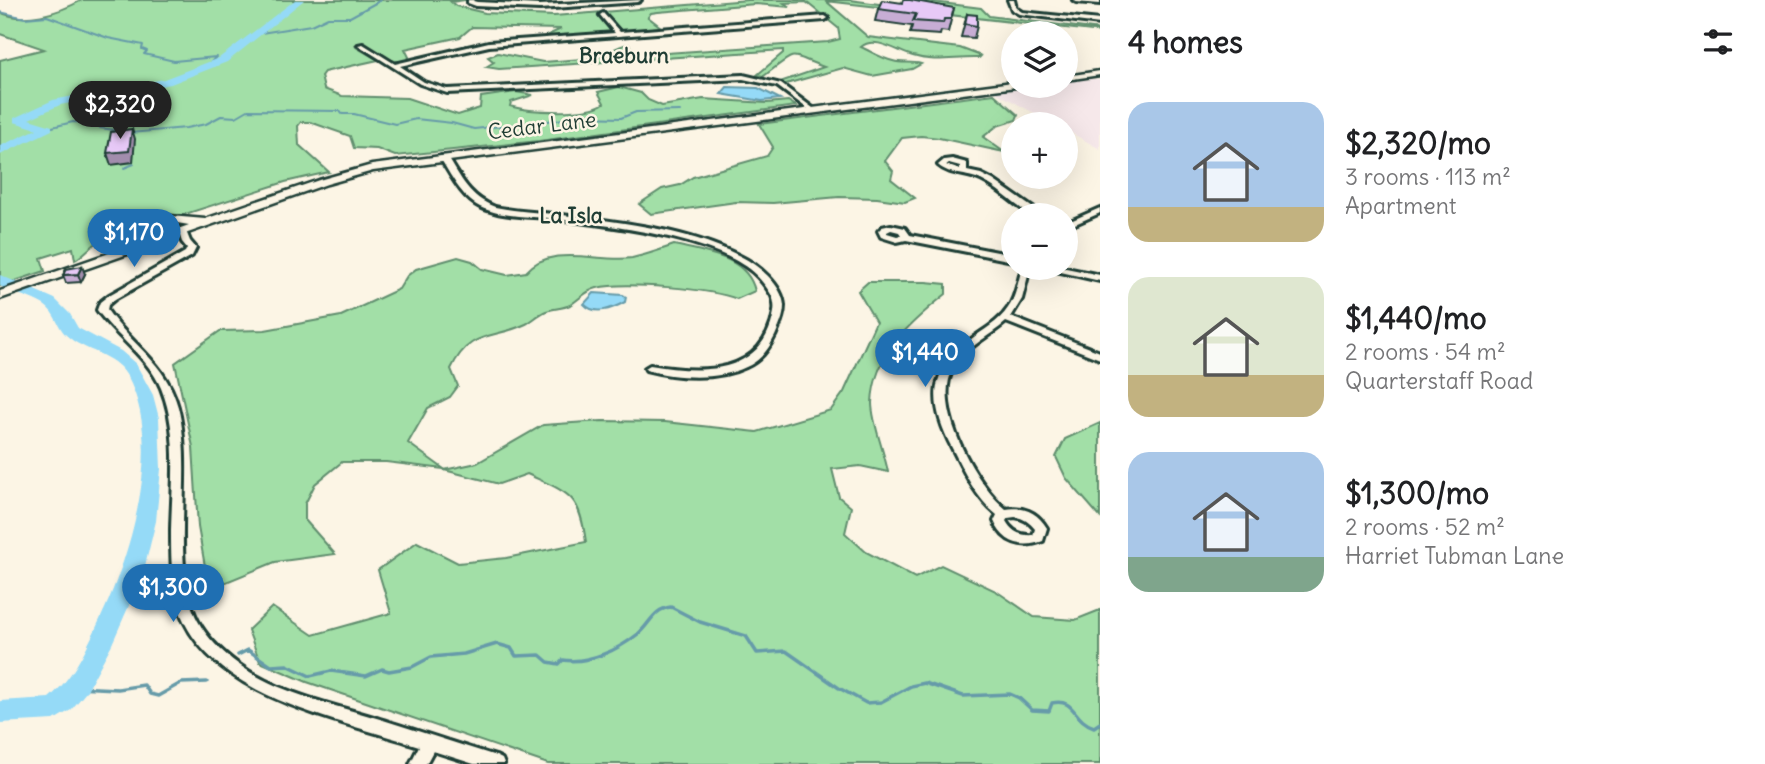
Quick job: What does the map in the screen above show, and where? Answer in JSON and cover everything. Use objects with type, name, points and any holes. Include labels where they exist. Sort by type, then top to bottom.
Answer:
[{"type":"main road","points":[[1080,76],[1091,70],[1090,65]]},
{"type":"main road","points":[[1080,76],[1100,75]]},
{"type":"main road","name":"Cedar Lane","points":[[0,295],[357,172],[444,158],[1001,87]]},
{"type":"main road","points":[[129,251],[165,232],[174,218],[189,222],[229,216]]},
{"type":"main road","name":"Cedar Lane","points":[[0,300],[90,265]]},
{"type":"street","points":[[471,0],[473,3],[638,0]]},
{"type":"street","points":[[1011,0],[1014,9],[1019,12],[1064,14],[1100,22]]},
{"type":"street","points":[[1076,0],[1100,2]]},
{"type":"street","points":[[603,15],[619,34]]},
{"type":"street","points":[[394,66],[489,44],[825,18]]},
{"type":"street","points":[[361,46],[431,88],[461,92],[750,78],[784,87],[814,111]]},
{"type":"street","points":[[444,158],[469,195],[488,206],[618,225],[708,246],[749,263],[770,283],[778,297],[778,319],[760,352],[749,362],[733,368],[685,373],[650,368]]},
{"type":"street","points":[[964,170],[991,181],[1016,203]]},
{"type":"street","points":[[1078,220],[1100,210]]},
{"type":"street","points":[[183,233],[192,248],[189,254],[111,297],[103,304],[102,310],[157,371],[170,399],[177,440],[178,572],[188,618],[217,656],[253,680],[319,707],[496,764]]},
{"type":"street","points":[[906,237],[1001,256]]},
{"type":"street","points":[[1078,273],[1100,278]]},
{"type":"street","points":[[1004,514],[985,498],[954,443],[940,400],[944,374],[953,359],[1004,318],[1019,294],[1023,280]]},
{"type":"street","points":[[1004,318],[1100,356]]},
{"type":"street","points":[[418,764],[429,742]]},
{"type":"shaded area","points":[[1100,79],[1100,149],[1078,137],[1078,112],[1032,112],[1006,98],[1078,98],[1078,81]]},
{"type":"green space","points":[[82,0],[465,0],[451,2],[456,6],[485,13],[554,16],[748,0],[850,0],[886,5],[918,0],[981,8],[989,16],[1029,21],[1003,21],[826,1],[868,37],[960,48],[981,56],[929,59],[873,43],[861,47],[893,61],[921,64],[912,69],[872,76],[843,68],[782,85],[780,82],[824,67],[793,56],[764,76],[757,75],[783,53],[783,50],[499,69],[486,67],[494,62],[488,57],[498,53],[543,62],[596,58],[629,44],[637,55],[840,39],[838,28],[806,2],[784,3],[790,7],[756,4],[651,13],[648,17],[661,27],[659,29],[586,39],[548,35],[561,29],[472,27],[460,37],[405,49],[409,57],[407,61],[393,61],[361,43],[355,45],[356,47],[378,60],[324,72],[321,76],[324,89],[342,96],[407,98],[458,115],[480,108],[481,97],[516,92],[533,95],[511,102],[510,106],[544,111],[586,109],[604,103],[598,92],[619,87],[641,93],[648,100],[662,106],[703,99],[767,103],[788,101],[796,106],[539,141],[395,156],[377,149],[354,148],[350,136],[310,122],[301,122],[298,126],[299,145],[329,172],[285,182],[160,222],[154,229],[139,236],[105,240],[75,260],[73,248],[41,258],[45,271],[0,286],[0,60],[44,49],[0,34],[0,12],[30,17],[63,9]]},
{"type":"green space","points":[[1078,27],[1100,30],[1078,30]]},
{"type":"green space","points":[[994,94],[1015,112],[1001,112],[1001,125],[983,137],[1001,151],[939,138],[902,138],[885,161],[893,171],[891,179],[915,198],[905,202],[839,197],[773,203],[736,202],[651,214],[639,204],[662,189],[680,185],[693,177],[767,156],[773,147],[759,124]]},
{"type":"green space","points":[[674,245],[711,253],[734,263],[750,279],[755,291],[737,299],[667,287],[626,285],[597,288],[570,305],[542,313],[526,324],[474,341],[458,356],[451,369],[458,386],[450,397],[428,408],[408,443],[444,469],[386,462],[342,462],[315,484],[305,504],[305,520],[335,554],[275,562],[209,589],[198,527],[193,447],[175,363],[220,331],[265,330],[341,316],[399,289],[407,276],[416,269],[458,257],[472,261],[482,269],[507,275],[526,272],[536,263],[548,258],[632,258]]},
{"type":"green space","points":[[868,282],[946,284],[946,294],[897,340],[879,369],[872,403],[888,472],[860,466],[832,469],[839,497],[851,507],[845,533],[866,552],[915,578],[941,565],[996,591],[1034,617],[1075,620],[1100,610],[1100,764],[548,764],[307,682],[260,662],[248,630],[272,607],[313,635],[391,613],[378,570],[417,542],[458,563],[506,558],[586,542],[576,504],[563,491],[527,474],[499,484],[444,470],[477,463],[543,425],[602,421],[665,422],[757,432],[831,410],[844,392],[876,322],[858,291]]},
{"type":"green space","points":[[1100,423],[1100,517],[1066,478],[1056,457],[1065,439]]},
{"type":"water","points":[[727,87],[758,88],[780,99],[762,101],[721,94]]},
{"type":"water","points":[[594,293],[623,295],[626,297],[625,302],[609,309],[593,310],[584,304]]},
{"type":"building","points":[[882,0],[902,3],[903,0],[910,0],[954,8],[951,19],[944,19],[943,23],[913,21],[916,14],[878,9]]},
{"type":"building","points":[[967,14],[977,15],[977,26],[965,24]]},
{"type":"building","points":[[132,129],[129,151],[107,153],[111,132]]},
{"type":"building","points":[[82,266],[78,274],[63,275],[66,269]]},
{"type":"waterway","points":[[0,151],[48,128],[18,120],[57,102],[167,82],[223,60],[300,0]]},
{"type":"waterway","points":[[255,34],[311,25],[328,17],[350,17],[381,0]]},
{"type":"waterway","points":[[0,12],[25,18],[47,16],[108,38],[143,45],[142,49],[147,51],[144,54],[174,61],[216,57],[210,63]]},
{"type":"waterway","points":[[130,133],[186,128],[206,124],[221,116],[236,117],[248,110],[340,111],[342,114],[354,114],[395,124],[416,119],[452,123],[474,129],[583,117],[621,118],[636,112],[680,111]]},
{"type":"waterway","points":[[48,128],[73,122],[97,123],[100,128],[121,131]]},
{"type":"waterway","points":[[124,168],[134,164]]},
{"type":"waterway","points":[[0,280],[58,308],[71,331],[115,355],[130,368],[144,395],[152,443],[152,469],[141,545],[125,592],[89,665],[70,694],[54,709],[0,712]]},
{"type":"waterway","points":[[238,655],[248,650],[271,666],[287,665],[310,676],[331,671],[366,676],[382,669],[389,671],[412,667],[431,657],[464,654],[497,644],[511,648],[516,656],[540,655],[548,662],[559,664],[563,660],[593,658],[622,645],[638,634],[660,611],[671,607],[700,622],[746,636],[757,653],[786,651],[839,688],[866,703],[881,702],[911,686],[925,683],[963,696],[1010,694],[1032,710],[1049,711],[1052,703],[1060,702],[1070,707],[1087,724],[1094,727],[1100,723]]},
{"type":"waterway","points":[[75,687],[118,689],[144,685],[150,694],[158,696],[181,683],[207,682]]},
{"type":"district","name":"Braeburn","points":[[624,56]]},
{"type":"district","name":"La Isla","points":[[571,216]]}]
